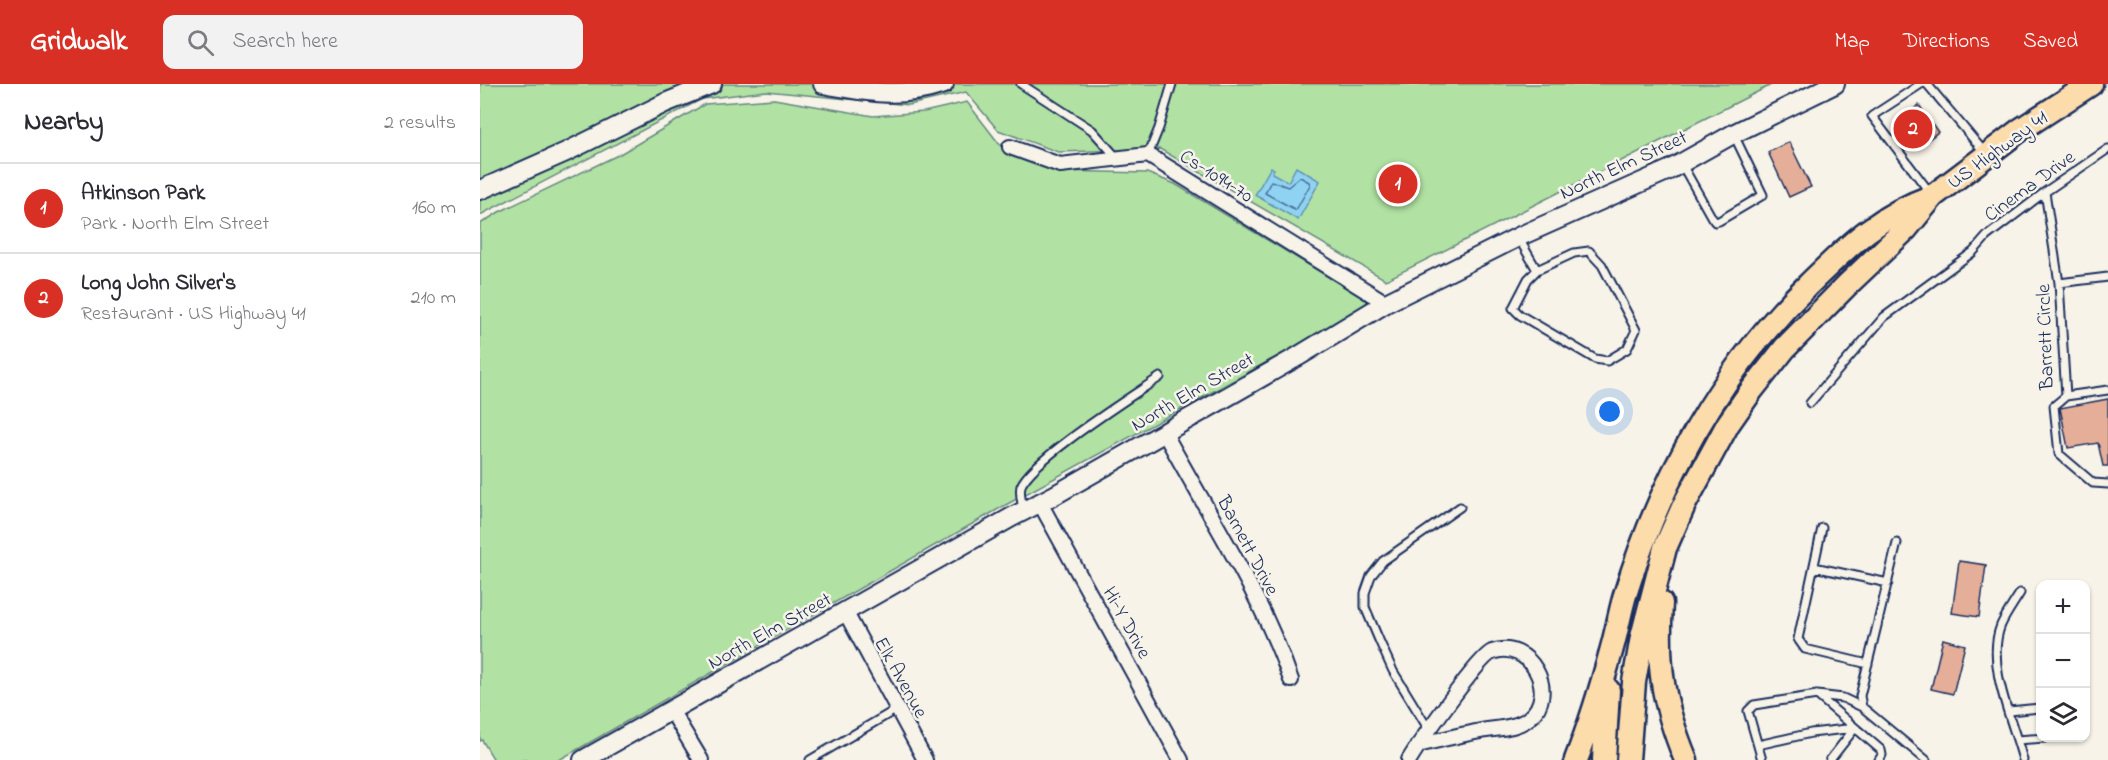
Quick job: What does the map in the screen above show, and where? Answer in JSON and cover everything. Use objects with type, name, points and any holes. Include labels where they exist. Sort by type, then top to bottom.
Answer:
[{"type":"highway","name":"US Highway 41","points":[[1933,196],[2020,130],[2088,85]]},
{"type":"highway","points":[[1628,760],[1633,693],[1640,648],[1665,548],[1704,466],[1728,424],[1785,348],[1906,229],[1933,196]]},
{"type":"highway","points":[[1575,760],[1648,531],[1678,460],[1714,401],[1757,339],[1782,311],[1860,236],[1906,205],[1933,196]]},
{"type":"highway","points":[[1665,548],[1658,642],[1660,672],[1676,736],[1686,760]]},
{"type":"highway","points":[[1604,760],[1611,649]]},
{"type":"street","points":[[480,190],[566,152],[665,103],[711,84]]},
{"type":"street","points":[[824,84],[877,93],[903,94],[944,84]]},
{"type":"street","name":"North Elm Street","points":[[584,760],[1297,357],[1386,303],[1518,237],[1681,163],[1733,134],[1835,84]]},
{"type":"street","name":"Cs-1094-70","points":[[1010,147],[1060,165],[1148,155],[1386,303]]},
{"type":"street","name":"Barnett Drive","points":[[1164,432],[1233,552],[1280,648],[1291,680]]},
{"type":"street","name":"Hi-Y Drive","points":[[1032,507],[1181,760]]},
{"type":"street","name":"Elk Avenue","points":[[846,613],[925,760]]},
{"type":"street","points":[[1409,760],[1418,745],[1428,730],[1491,652],[1505,650],[1519,654],[1530,661],[1540,675],[1542,691],[1539,705],[1529,718],[1514,726],[1418,745]]},
{"type":"street","points":[[671,710],[701,760]]},
{"type":"lane","points":[[1021,84],[1092,130],[1118,159]]},
{"type":"lane","points":[[1148,155],[1172,84]]},
{"type":"lane","points":[[1921,84],[1872,116],[1933,196]]},
{"type":"lane","points":[[1927,84],[1986,156]]},
{"type":"lane","points":[[1681,163],[1712,218],[1715,222],[1719,221],[1763,195],[1733,134]]},
{"type":"lane","name":"Cinema Drive","points":[[1810,403],[1884,317],[1973,252],[1987,236],[2045,192],[2108,149]]},
{"type":"lane","name":"Barrett Circle","points":[[2045,192],[2059,283],[2066,396],[2054,406],[2059,454],[2093,483],[2108,484]]},
{"type":"lane","points":[[1518,237],[1537,270]]},
{"type":"lane","points":[[1589,251],[1602,265],[1636,330],[1627,349],[1607,362],[1595,359],[1520,315],[1513,308],[1528,279],[1537,270],[1574,253],[1589,251]]},
{"type":"lane","points":[[2059,283],[2108,277]]},
{"type":"lane","points":[[1032,507],[1020,489],[1029,473],[1079,433],[1160,377]]},
{"type":"lane","points":[[2066,396],[2108,390]]},
{"type":"lane","points":[[1428,730],[1393,671],[1378,640],[1365,607],[1365,593],[1371,576],[1383,561],[1460,507]]},
{"type":"lane","points":[[1822,528],[1798,639],[1805,650],[1868,664]]},
{"type":"lane","points":[[1862,707],[1860,696],[1897,543]]},
{"type":"lane","points":[[1814,567],[1888,583]]},
{"type":"lane","points":[[2020,592],[2001,625],[1997,664],[1999,679],[2023,760]]},
{"type":"lane","points":[[1817,695],[1881,750],[1882,755],[1879,760]]},
{"type":"lane","points":[[1762,760],[1748,711],[1750,707],[1817,695],[1843,698],[1862,707],[1926,760]]},
{"type":"lane","points":[[2009,711],[2036,708]]},
{"type":"lane","points":[[810,760],[897,709]]},
{"type":"lane","points":[[1758,745],[1811,733],[1855,728]]},
{"type":"lane","points":[[1830,760],[1855,728]]},
{"type":"lane","points":[[2018,740],[2036,739]]},
{"type":"green space","points":[[480,84],[1773,84],[1386,280],[1160,149],[1058,152],[998,130],[966,92],[909,105],[766,91],[702,99],[480,215]]},
{"type":"green space","points":[[774,99],[873,116],[924,112],[967,102],[1007,154],[1057,171],[1147,173],[1175,184],[1373,304],[1002,507],[559,760],[494,760],[482,740],[480,741],[480,224],[499,212],[620,154],[705,104]]},
{"type":"water","points":[[1271,167],[1274,169],[1272,173],[1288,182],[1296,167],[1320,181],[1298,220],[1255,195]]},
{"type":"building","points":[[1919,105],[1938,132],[1919,147],[1916,143],[1910,147],[1895,127],[1910,116],[1908,113]]},
{"type":"building","points":[[1789,142],[1811,187],[1789,197],[1768,152]]},
{"type":"building","points":[[2108,399],[2108,466],[2103,466],[2098,443],[2068,448],[2060,408]]},
{"type":"building","points":[[1959,561],[1986,565],[1979,617],[1952,613]]},
{"type":"building","points":[[1943,639],[1965,645],[1953,694],[1931,689]]},
{"type":"place","name":"Long John Silver's","points":[[1913,129]]},
{"type":"place","name":"Atkinson Park","points":[[1398,184]]}]
